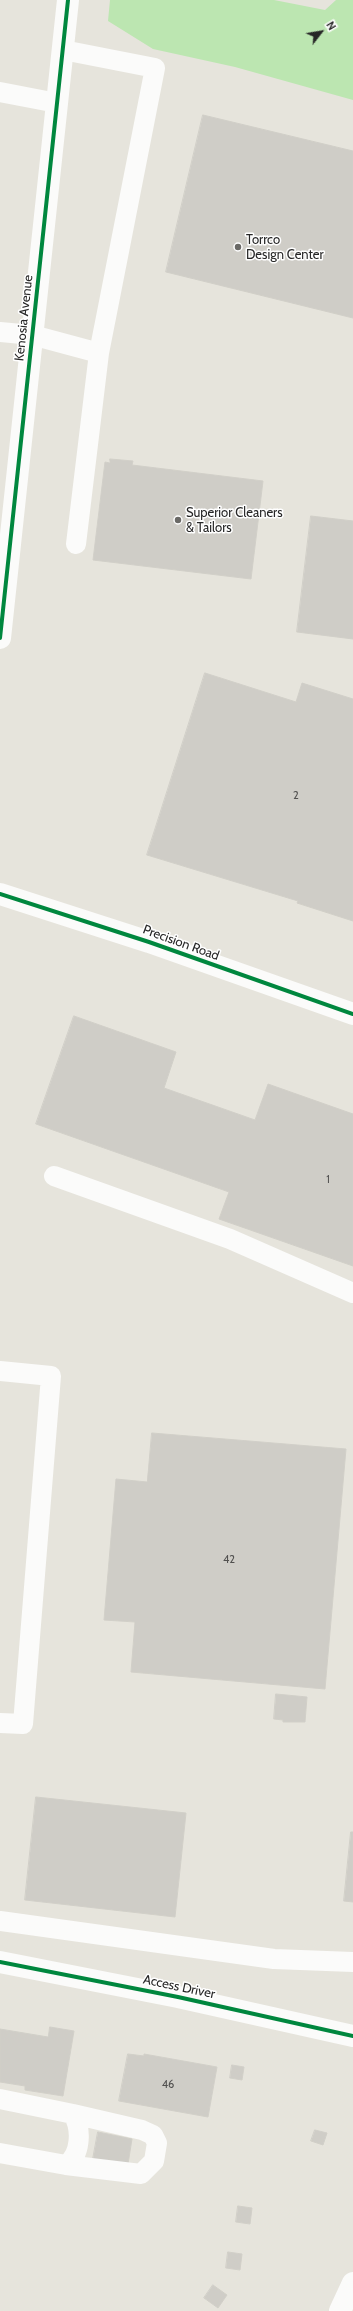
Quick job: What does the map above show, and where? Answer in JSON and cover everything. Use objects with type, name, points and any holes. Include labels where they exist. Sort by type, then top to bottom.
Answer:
[{"type":"street","name":"Kenosia Avenue","points":[[0,638],[4,568],[32,335],[68,0]]},
{"type":"street","name":"Precision Road","points":[[0,894],[149,942],[353,1014]]},
{"type":"street","name":"Access Driver","points":[[0,1962],[178,1997],[353,2036]]},
{"type":"street","points":[[340,2311],[353,2283]]},
{"type":"lane","points":[[63,50],[155,68],[99,353],[76,544]]},
{"type":"lane","points":[[0,92],[57,103]]},
{"type":"lane","points":[[0,332],[32,335],[99,353]]},
{"type":"lane","points":[[54,1176],[230,1238],[353,1293]]},
{"type":"lane","points":[[0,1371],[51,1376],[23,1724],[0,1723]]},
{"type":"lane","points":[[0,1921],[274,1959],[353,1962]]},
{"type":"lane","points":[[0,2099],[142,2130],[153,2135],[157,2143],[154,2161],[141,2174],[66,2165],[0,2153]]},
{"type":"lane","points":[[66,2165],[73,2160],[76,2149],[79,2124],[73,2114]]},
{"type":"green space","points":[[110,0],[274,0],[325,10],[336,0],[353,0],[353,100],[235,67],[153,49],[108,21]]},
{"type":"building","points":[[203,115],[353,151],[353,318],[166,272]]},
{"type":"building","name":"Superior Cleaners & Tailors","points":[[110,459],[133,461],[132,465],[263,481],[251,579],[93,560],[105,462],[110,463]]},
{"type":"building","points":[[311,516],[353,521],[353,639],[297,632]]},
{"type":"building","points":[[205,673],[296,702],[302,683],[353,699],[353,921],[297,903],[298,901],[147,855]]},
{"type":"building","points":[[74,1016],[176,1052],[164,1088],[255,1120],[268,1084],[353,1114],[353,1266],[219,1219],[229,1192],[36,1124]]},
{"type":"building","points":[[152,1433],[346,1449],[325,1689],[131,1672],[135,1622],[104,1620],[116,1479],[147,1482]]},
{"type":"building","points":[[276,1694],[307,1697],[305,1722],[283,1722],[283,1720],[274,1719]]},
{"type":"building","points":[[36,1797],[186,1813],[175,1917],[25,1900]]},
{"type":"building","points":[[351,1832],[353,1832],[353,1902],[344,1901]]},
{"type":"building","points":[[50,2027],[74,2031],[63,2096],[25,2090],[25,2086],[0,2082],[0,2029],[48,2037]]},
{"type":"building","points":[[128,2054],[144,2056],[144,2054],[217,2067],[208,2117],[119,2101]]},
{"type":"building","points":[[232,2065],[244,2067],[242,2080],[230,2078]]},
{"type":"building","points":[[315,2130],[327,2133],[323,2145],[311,2141]]},
{"type":"building","points":[[98,2132],[132,2139],[128,2164],[93,2159]]},
{"type":"building","points":[[238,2206],[252,2208],[250,2224],[236,2222]]},
{"type":"building","points":[[228,2252],[242,2254],[240,2270],[226,2268]]},
{"type":"building","points":[[213,2285],[227,2295],[218,2308],[204,2298]]},
{"type":"cycle path","points":[[0,638],[68,0]]},
{"type":"cycle path","points":[[0,894],[149,942],[353,1014]]},
{"type":"cycle path","points":[[0,1962],[178,1997],[353,2036]]},
{"type":"place","name":"Torrco Design Center","points":[[238,247]]},
{"type":"place","name":"Superior Cleaners & Tailors","points":[[178,520]]}]
